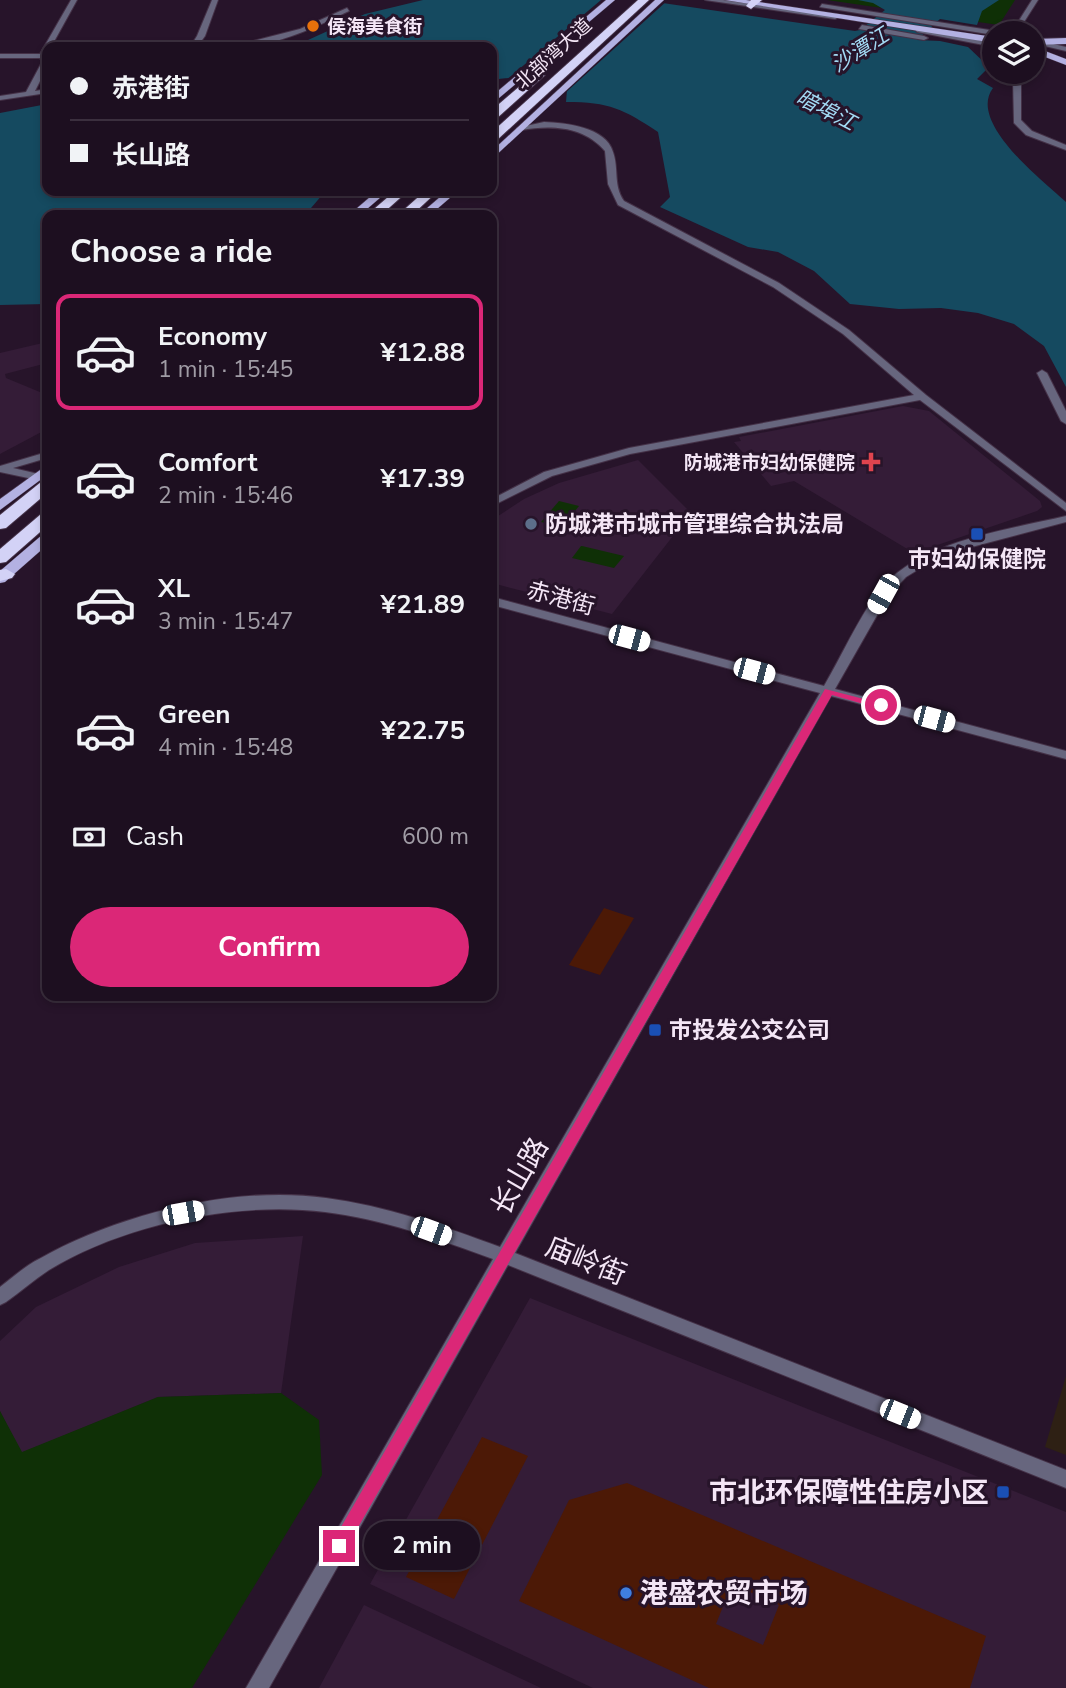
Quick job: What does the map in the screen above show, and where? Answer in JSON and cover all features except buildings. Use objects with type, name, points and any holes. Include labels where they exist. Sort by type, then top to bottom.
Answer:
[{"type":"highway","name":"北部湾大道","points":[[497,112],[625,0]]},
{"type":"highway","name":"北部湾大道","points":[[497,133],[644,0]]},
{"type":"highway","points":[[379,210],[396,196]]},
{"type":"highway","points":[[410,210],[426,196]]},
{"type":"highway","points":[[0,508],[42,482]]},
{"type":"highway","points":[[0,524],[42,482]]},
{"type":"highway","points":[[1,572],[42,524]]},
{"type":"main road","points":[[497,97],[611,0]]},
{"type":"main road","points":[[497,151],[660,0]]},
{"type":"main road","points":[[729,0],[982,37]]},
{"type":"main road","points":[[1045,44],[1066,41]]},
{"type":"main road","points":[[1045,47],[1066,50]]},
{"type":"main road","points":[[1045,51],[1066,62]]},
{"type":"main road","points":[[360,210],[377,196]]},
{"type":"main road","points":[[430,210],[447,196]]},
{"type":"main road","points":[[1,572],[42,542]]},
{"type":"street","points":[[50,42],[74,0]]},
{"type":"street","points":[[197,42],[215,0]]},
{"type":"street","points":[[708,0],[753,2]]},
{"type":"street","points":[[768,0],[870,20]]},
{"type":"street","points":[[1022,21],[1035,0]]},
{"type":"street","points":[[255,42],[302,31],[347,10]]},
{"type":"street","points":[[929,30],[945,38],[982,48]]},
{"type":"street","points":[[945,38],[982,39]]},
{"type":"street","points":[[0,55],[42,55]]},
{"type":"street","points":[[29,94],[42,70]]},
{"type":"street","points":[[1017,84],[1017,121],[1029,133],[1066,148]]},
{"type":"street","points":[[0,98],[42,92]]},
{"type":"street","points":[[538,111],[544,120],[584,132],[604,143],[610,157],[613,194],[621,203],[776,285],[846,332],[922,397],[1066,508]]},
{"type":"street","points":[[521,128],[555,125]]},
{"type":"street","points":[[1042,373],[1066,421]]},
{"type":"street","points":[[497,500],[548,474],[629,451],[922,397]]},
{"type":"street","points":[[0,469],[42,456]]},
{"type":"street","points":[[0,469],[42,481]]},
{"type":"street","name":"长山路","points":[[257,1688],[883,594],[903,575],[961,547],[1066,519]]},
{"type":"street","name":"赤港街","points":[[497,602],[1066,755]]},
{"type":"street","name":"庙岭街","points":[[0,1297],[44,1264],[103,1237],[163,1217],[224,1206],[284,1202],[345,1207],[406,1222],[504,1258],[1066,1479]]},
{"type":"shaded area","points":[[42,343],[42,364],[5,374],[6,378],[42,393],[42,432],[0,454],[0,353]]},
{"type":"shaded area","name":"防城港市妇幼保健院","points":[[903,406],[929,411],[1040,501],[1042,507],[914,553],[794,481],[771,486],[734,442],[741,441],[739,437]]},
{"type":"shaded area","points":[[638,460],[700,522],[680,527],[612,614],[497,584],[497,517],[524,499],[559,483]]},
{"type":"shaded area","points":[[303,1236],[281,1393],[158,1397],[21,1453],[0,1411],[0,1341],[36,1307],[119,1267],[195,1243]]},
{"type":"shaded area","points":[[530,1298],[1066,1512],[1066,1688],[593,1688],[370,1584]]},
{"type":"shaded area","points":[[1066,1376],[1066,1455],[1045,1447]]},
{"type":"shaded area","points":[[364,1605],[541,1688],[319,1688]]},
{"type":"green space","points":[[827,0],[1015,0],[1002,21],[982,23]]},
{"type":"green space","points":[[559,501],[579,506],[562,527],[541,522]]},
{"type":"green space","points":[[581,546],[624,556],[614,568],[572,558]]},
{"type":"green space","points":[[281,1393],[319,1420],[322,1475],[192,1688],[0,1688],[0,1411],[22,1452],[158,1397]]},
{"type":"water","points":[[423,0],[642,0],[855,31],[885,10],[873,3],[858,0],[999,0],[982,11],[977,25],[940,19],[917,40],[940,41],[968,47],[982,60],[982,74],[977,79],[993,88],[988,102],[990,117],[999,133],[1026,166],[1066,202],[1066,387],[1044,346],[1014,324],[978,313],[941,308],[899,309],[850,304],[814,271],[778,252],[748,247],[660,207],[670,197],[658,132],[615,108],[594,103],[566,102],[567,90],[550,82],[520,78],[497,79],[497,42],[299,42],[365,14]]},
{"type":"water","points":[[42,105],[42,196],[321,196],[309,210],[42,210],[42,304],[0,305],[0,113]]},
{"type":"pier","points":[[601,0],[668,0],[563,95],[563,91],[554,85],[505,81]]},
{"type":"place","name":"侯海美食街","points":[[313,26]]},
{"type":"place","name":"防城港市妇幼保健院","points":[[871,462]]},
{"type":"place","name":"防城港市城市管理综合执法局","points":[[531,524]]},
{"type":"place","name":"巿妇幼保健院","points":[[977,534]]},
{"type":"place","name":"巿投发公交公司","points":[[655,1030]]},
{"type":"place","name":"巿北环保障性住房小区","points":[[1003,1492]]},
{"type":"place","name":"港盛农贸市场","points":[[626,1593]]},
{"type":"route","points":[[339,1546],[829,691],[881,705]]},
{"type":"water label","name":"沙潭江","points":[[860,50]]},
{"type":"water label","name":"暗埠江","points":[[826,110]]}]
